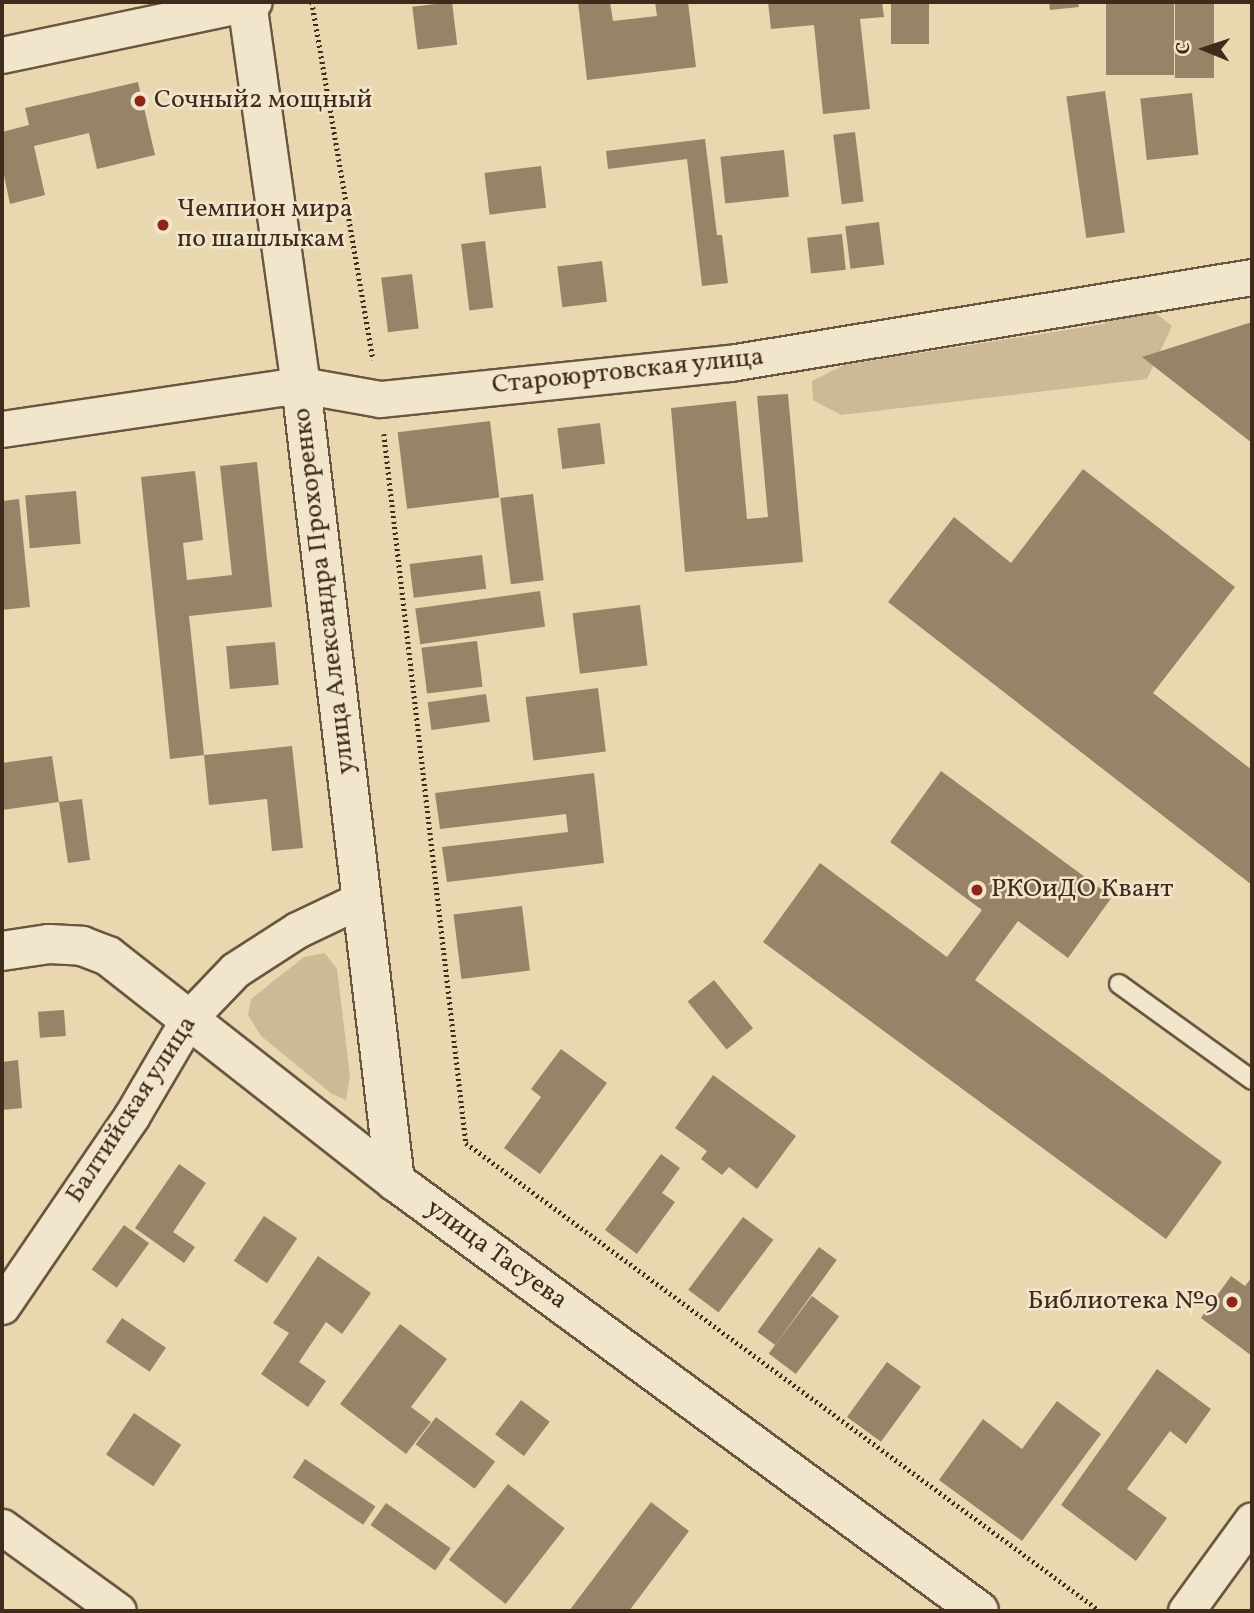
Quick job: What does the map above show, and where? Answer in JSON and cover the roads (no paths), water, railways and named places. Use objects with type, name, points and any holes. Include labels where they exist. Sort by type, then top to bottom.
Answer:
[{"type":"street","points":[[2,55],[249,2]]},
{"type":"street","name":"улица Александра Прохоренко","points":[[249,2],[301,385],[395,1181]]},
{"type":"street","name":"Староюртовская улица","points":[[2,429],[301,385],[380,399],[730,363],[1252,277]]},
{"type":"street","name":"Балтийская улица","points":[[2,1306],[131,1117],[188,1018],[235,970],[297,930],[362,899]]},
{"type":"street","name":"улица Тасуева","points":[[2,951],[49,944],[82,946],[108,956],[395,1181],[979,1611]]},
{"type":"street","points":[[1186,1611],[1252,1520]]},
{"type":"street","points":[[2,1527],[118,1611]]},
{"type":"lane","points":[[1119,984],[1252,1080]]},
{"type":"place","name":"Сочный2 мощный","points":[[140,101]]},
{"type":"place","name":"Чемпион мира по шашлыкам","points":[[163,225]]},
{"type":"place","name":"РКОиДО Квант","points":[[977,890]]},
{"type":"place","name":"Библиотека №9","points":[[1232,1302]]}]
